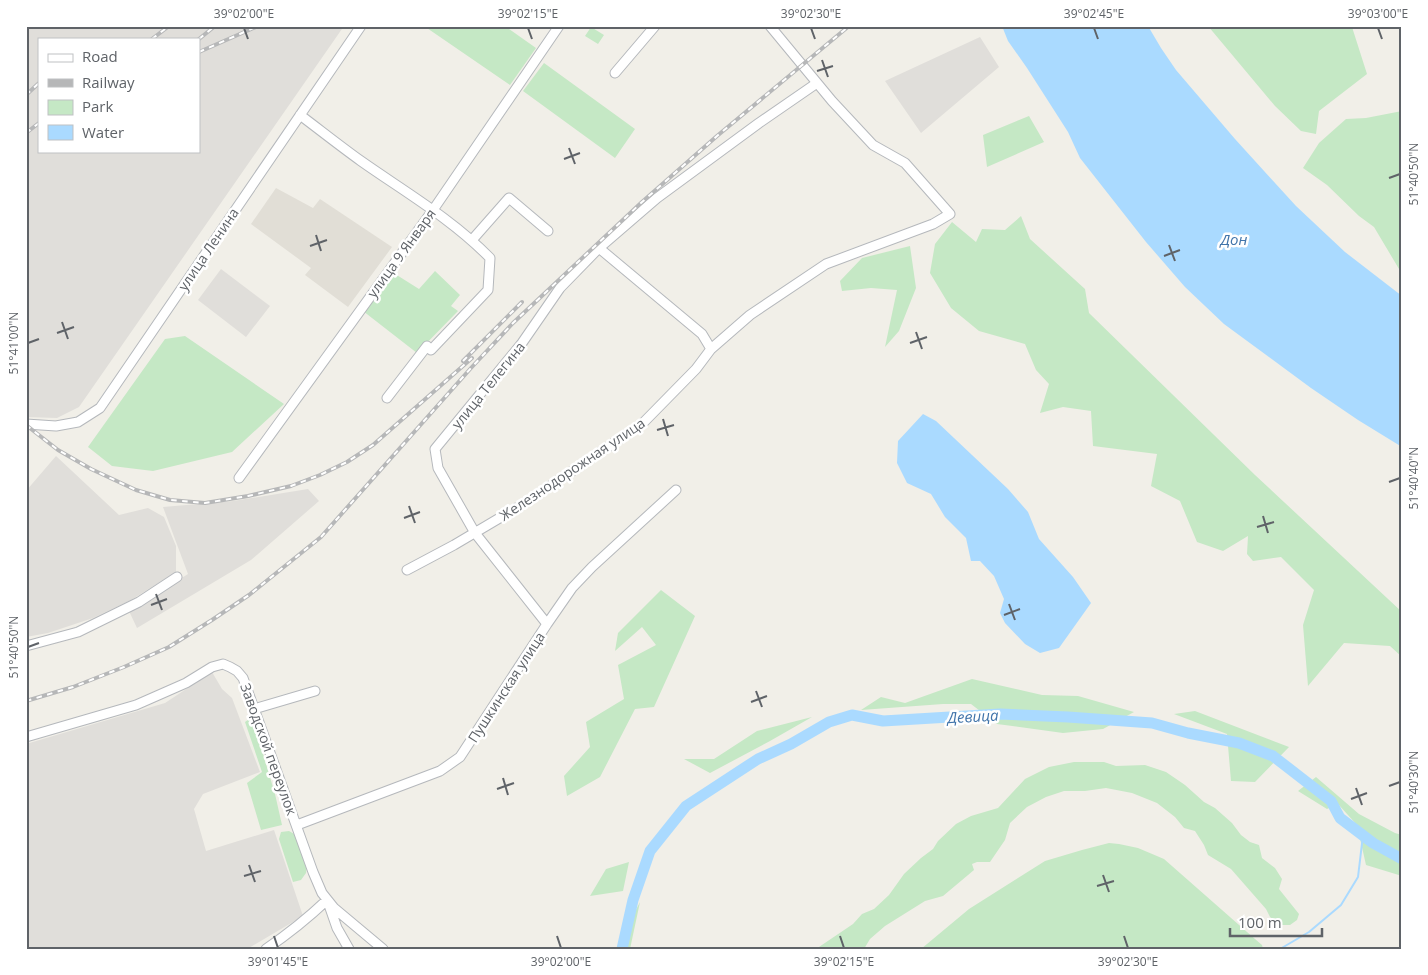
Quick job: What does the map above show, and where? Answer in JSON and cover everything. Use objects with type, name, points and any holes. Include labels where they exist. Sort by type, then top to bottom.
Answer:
[{"type":"street","name":"улица Ленина","points":[[26,424],[56,426],[78,422],[100,408],[361,26]]},
{"type":"street","name":"улица 9 Января","points":[[239,478],[433,210],[559,26]]},
{"type":"street","points":[[615,73],[655,26]]},
{"type":"street","points":[[770,26],[817,83]]},
{"type":"street","name":"Железнодорожная улица","points":[[407,570],[525,503],[642,424],[711,350],[750,315],[826,264],[933,224],[950,214],[904,163],[873,145],[817,83]]},
{"type":"street","name":"улица Телегина","points":[[547,624],[474,533],[438,468],[435,449],[522,342],[560,288],[600,248],[657,198],[817,83]]},
{"type":"street","points":[[300,115],[360,161],[433,210],[472,240],[490,258],[488,290],[431,350],[427,346],[387,398]]},
{"type":"street","points":[[472,240],[509,198],[548,230]]},
{"type":"street","points":[[600,248],[702,334],[711,350]]},
{"type":"street","name":"Пушкинская улица","points":[[297,825],[440,771],[460,758],[572,588],[592,567],[676,490]]},
{"type":"street","points":[[26,646],[78,632],[139,602],[177,577]]},
{"type":"street","name":"Заводской переулок","points":[[26,737],[136,705],[186,683],[212,667],[223,664],[237,671],[243,678],[313,872],[327,900]]},
{"type":"street","points":[[254,709],[315,691]]},
{"type":"street","points":[[266,949],[286,936],[327,900]]},
{"type":"street","points":[[327,900],[337,928],[349,949]]},
{"type":"street","points":[[327,900],[383,949]]},
{"type":"shaded area","points":[[26,26],[344,26],[79,407],[57,418],[26,417]]},
{"type":"shaded area","points":[[980,37],[999,67],[921,133],[885,81]]},
{"type":"shaded area","points":[[276,188],[313,208],[320,199],[392,247],[348,307],[305,275],[311,268],[251,224]]},
{"type":"shaded area","points":[[221,269],[270,306],[246,337],[198,300]]},
{"type":"shaded area","points":[[56,456],[119,515],[148,508],[164,517],[176,546],[176,572],[131,600],[93,618],[48,633],[26,637],[26,491]]},
{"type":"shaded area","points":[[308,489],[319,501],[251,560],[137,628],[129,611],[188,574],[163,507],[233,501]]},
{"type":"shaded area","points":[[212,672],[222,689],[232,698],[260,772],[203,794],[194,809],[206,851],[274,830],[303,916],[247,949],[26,949],[26,744],[165,703]]},
{"type":"green space","points":[[424,26],[505,26],[536,48],[510,85]]},
{"type":"green space","points":[[1208,26],[1353,26],[1367,74],[1319,111],[1316,134],[1301,131],[1275,106]]},
{"type":"green space","points":[[591,27],[604,35],[598,44],[585,36]]},
{"type":"green space","points":[[544,63],[635,129],[615,158],[523,91]]},
{"type":"green space","points":[[1402,111],[1402,274],[1374,227],[1359,216],[1327,185],[1303,168],[1319,143],[1346,119],[1366,118]]},
{"type":"green space","points":[[1029,116],[1044,142],[987,167],[983,135]]},
{"type":"green space","points":[[1021,216],[1030,239],[1085,289],[1089,313],[1255,475],[1402,612],[1402,657],[1390,646],[1344,643],[1308,686],[1303,625],[1314,590],[1281,557],[1253,561],[1247,554],[1248,536],[1223,551],[1197,542],[1180,501],[1151,486],[1157,454],[1093,446],[1091,411],[1063,407],[1040,413],[1049,384],[1036,370],[1025,344],[979,331],[951,308],[930,273],[935,244],[952,222],[976,242],[982,229],[1005,230]]},
{"type":"green space","points":[[910,246],[916,288],[899,331],[885,347],[897,290],[871,288],[842,291],[840,281],[862,258]]},
{"type":"green space","points":[[435,271],[460,295],[451,306],[458,311],[417,353],[363,311],[392,272],[419,289]]},
{"type":"green space","points":[[185,336],[284,404],[232,452],[153,471],[112,466],[88,447],[165,339]]},
{"type":"green space","points":[[661,590],[695,616],[654,707],[635,709],[600,777],[567,796],[564,776],[590,747],[586,722],[624,699],[618,665],[656,645],[642,627],[615,651],[618,633]]},
{"type":"green space","points":[[972,679],[1042,695],[1078,696],[1134,712],[1103,729],[1063,733],[997,724],[971,704],[943,704],[861,710],[881,697],[905,703]]},
{"type":"green space","points":[[1195,711],[1289,747],[1255,782],[1231,781],[1227,734],[1174,714]]},
{"type":"green space","points":[[252,717],[275,794],[282,825],[261,830],[247,783],[262,772],[245,722]]},
{"type":"green space","points":[[812,717],[710,773],[684,759],[714,759],[757,731]]},
{"type":"green space","points":[[1074,762],[1104,762],[1116,766],[1145,765],[1166,772],[1185,785],[1232,823],[1241,835],[1250,842],[1259,845],[1262,858],[1275,868],[1282,879],[1279,889],[1299,914],[1297,920],[1290,925],[1280,925],[1270,917],[1266,909],[1231,869],[1208,855],[1195,831],[1184,828],[1175,817],[1157,803],[1132,793],[1106,788],[1064,791],[1046,797],[1027,807],[1010,823],[1005,840],[990,862],[972,864],[974,870],[943,896],[925,901],[885,926],[870,939],[864,949],[816,949],[853,924],[862,914],[874,909],[889,895],[904,874],[933,849],[938,841],[956,824],[971,816],[998,808],[1025,779],[1049,767]]},
{"type":"green space","points":[[1316,777],[1359,814],[1402,835],[1402,876],[1366,865],[1357,825],[1338,804],[1327,809],[1298,791]]},
{"type":"green space","points":[[289,831],[296,835],[307,866],[306,873],[301,880],[293,882],[279,839],[281,832]]},
{"type":"green space","points":[[1109,843],[1138,848],[1164,859],[1262,945],[1263,949],[921,949],[969,909],[1045,861]]},
{"type":"green space","points":[[629,862],[623,891],[590,896],[606,869]]},
{"type":"green space","points":[[640,902],[630,949],[616,949]]},
{"type":"water","name":"Дон","points":[[1002,26],[1148,26],[1176,70],[1296,206],[1345,252],[1402,296],[1402,447],[1311,388],[1224,324],[1185,287],[1146,242],[1080,158],[1068,132],[1008,41]]},
{"type":"water","points":[[923,414],[936,421],[1008,489],[1028,512],[1039,539],[1073,577],[1091,603],[1059,648],[1040,653],[1025,644],[1005,623],[1000,613],[1004,599],[994,576],[980,561],[971,561],[966,538],[945,517],[931,494],[907,483],[897,463],[898,441]]},
{"type":"waterway","name":"Девица","points":[[622,949],[633,900],[650,851],[686,806],[758,759],[791,744],[829,722],[852,715],[883,721],[1000,714],[1152,723],[1188,733],[1239,743],[1273,756],[1331,801],[1340,818],[1373,843],[1402,859]]},
{"type":"waterway","points":[[1280,949],[1309,932],[1341,905],[1358,877],[1363,835]]},
{"type":"railway","points":[[153,38],[169,26]]},
{"type":"railway","points":[[200,38],[215,26]]},
{"type":"railway","points":[[200,52],[258,26]]},
{"type":"railway","points":[[26,701],[73,687],[169,647],[249,595],[321,537],[513,323],[642,202],[717,136],[849,26]]},
{"type":"railway","points":[[26,95],[38,84]]},
{"type":"railway","points":[[26,133],[38,124]]},
{"type":"railway","points":[[463,361],[522,302]]},
{"type":"railway","points":[[26,425],[58,450],[91,469],[136,490],[170,500],[205,503],[291,486],[347,462],[373,445],[472,358]]}]
